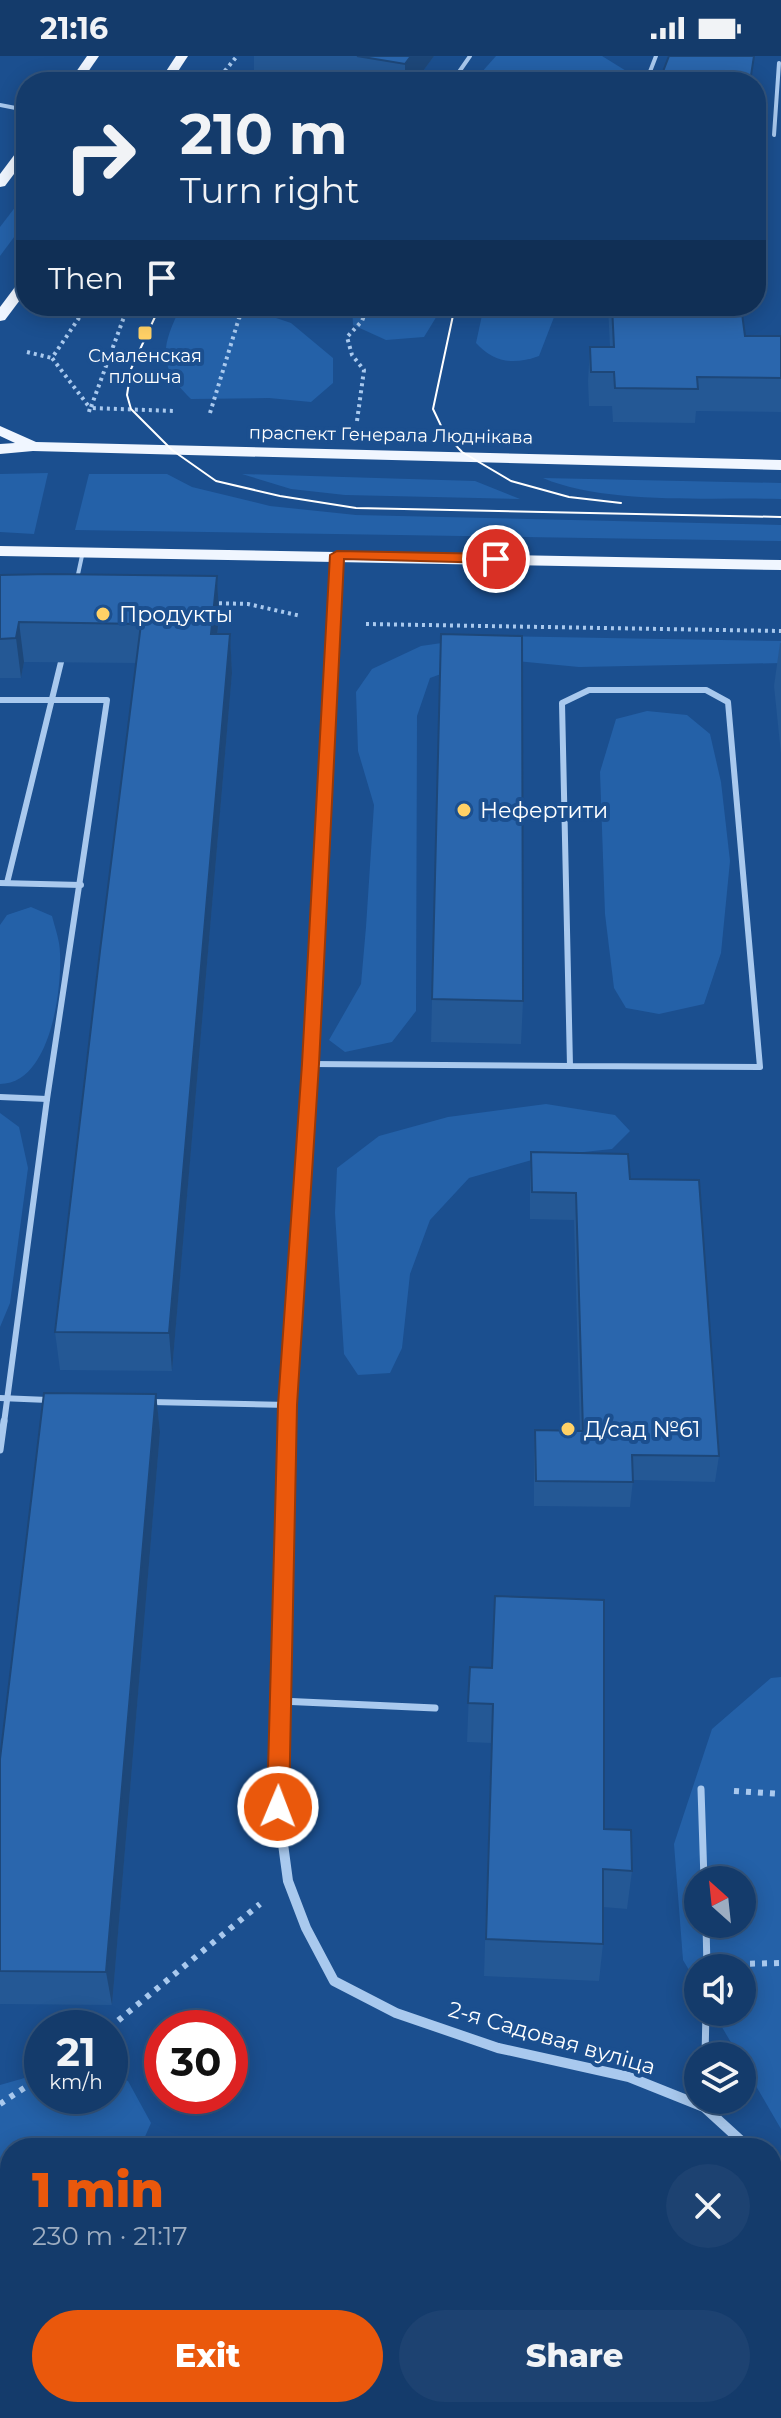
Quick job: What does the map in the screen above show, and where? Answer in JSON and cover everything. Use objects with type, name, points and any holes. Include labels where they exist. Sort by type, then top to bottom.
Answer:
[{"type":"main road","points":[[0,175],[16,159]]},
{"type":"main road","points":[[0,183],[16,162]]},
{"type":"main road","points":[[0,317],[16,295]]},
{"type":"main road","points":[[0,430],[33,446]]},
{"type":"main road","name":"праспект Генерала Люднікава","points":[[0,449],[33,446],[781,465]]},
{"type":"main road","points":[[0,551],[781,565]]},
{"type":"street","name":"2-я Садовая вуліца","points":[[337,555],[311,1064],[288,1405],[278,1807],[288,1881],[306,1928],[334,1981],[396,2013],[498,2048],[629,2077],[684,2097]]},
{"type":"street","name":"2-я Садовая вуліца","points":[[714,2114],[739,2138]]},
{"type":"lane","points":[[774,135],[779,56]]},
{"type":"lane","points":[[75,588],[83,551]]},
{"type":"lane","points":[[61,662],[3,883],[81,885]]},
{"type":"lane","points":[[311,1064],[570,1066],[760,1067],[728,702],[706,690],[589,690],[562,703],[570,1066]]},
{"type":"lane","points":[[0,700],[107,700],[47,1099],[0,1450]]},
{"type":"lane","points":[[0,1097],[47,1099]]},
{"type":"lane","points":[[0,1398],[55,1400]]},
{"type":"lane","points":[[148,1402],[288,1405]]},
{"type":"lane","points":[[280,1701],[435,1708]]},
{"type":"lane","points":[[701,1789],[704,1866]]},
{"type":"path","points":[[225,72],[237,56]]},
{"type":"path","points":[[52,358],[80,316]]},
{"type":"path","points":[[27,352],[52,358],[90,408],[124,316]]},
{"type":"path","points":[[210,413],[242,316]]},
{"type":"path","points":[[357,421],[364,370],[352,355],[347,337],[364,316]]},
{"type":"path","points":[[200,603],[248,604],[332,623],[781,631]]},
{"type":"path","points":[[701,1789],[781,1794]]},
{"type":"path","points":[[128,2012],[288,1881]]},
{"type":"path","points":[[0,2104],[24,2088]]},
{"type":"shaded area","points":[[496,56],[602,56],[628,72],[482,72]]},
{"type":"shaded area","points":[[16,206],[16,234],[0,256],[0,227]]},
{"type":"shaded area","points":[[177,316],[270,316],[291,323],[333,358],[333,383],[311,402],[269,398],[191,399],[172,376],[168,366],[166,345]]},
{"type":"shaded area","points":[[353,316],[437,316],[424,337],[386,340],[353,325]]},
{"type":"shaded area","points":[[482,316],[554,316],[539,356],[521,361],[505,360],[490,355],[476,343]]},
{"type":"shaded area","points":[[48,473],[34,534],[0,532],[0,474]]},
{"type":"shaded area","points":[[89,474],[167,474],[192,487],[270,506],[356,515],[781,525],[781,541],[75,530]]},
{"type":"shaded area","points":[[242,474],[475,481],[520,499],[345,495],[291,489]]},
{"type":"shaded area","points":[[543,478],[781,483],[781,499],[627,496],[568,487]]},
{"type":"shaded area","points":[[490,636],[781,641],[781,663],[579,667],[485,658],[430,678],[417,716],[416,1011],[392,1042],[345,1052],[329,1040],[361,984],[374,805],[358,751],[356,692],[372,669],[421,646]]},
{"type":"shaded area","points":[[647,711],[687,715],[710,734],[721,782],[730,861],[721,953],[704,1004],[659,1014],[626,1008],[614,988],[605,914],[600,772],[616,719]]},
{"type":"shaded area","points":[[31,907],[52,916],[58,939],[60,970],[55,1011],[50,1033],[31,1069],[17,1080],[0,1084],[0,925],[7,915]]},
{"type":"shaded area","points":[[546,1104],[615,1115],[630,1131],[612,1149],[546,1156],[469,1178],[430,1220],[410,1274],[402,1348],[390,1373],[358,1375],[344,1354],[335,1213],[337,1168],[379,1136],[448,1117]]},
{"type":"shaded area","points":[[0,1113],[19,1127],[28,1168],[10,1303],[0,1327]]},
{"type":"shaded area","points":[[781,1677],[781,2129],[756,2086],[756,2042],[731,2042],[721,2026],[756,2026],[756,1954],[684,1954],[683,1960],[674,1844],[712,1729],[771,1678]]},
{"type":"shaded area","points":[[24,2078],[24,2114],[128,2114],[128,2081],[151,2123],[144,2138],[0,2138],[0,2085]]},
{"type":"building","points":[[357,56],[411,56],[405,64]]},
{"type":"building","points":[[669,56],[754,56],[752,72],[663,72]]},
{"type":"building","points":[[612,316],[742,316],[745,336],[781,336],[781,378],[697,377],[698,389],[615,388],[614,372],[591,372],[590,347],[614,347]]},
{"type":"building","points":[[0,575],[217,576],[211,634],[230,634],[169,1333],[55,1332],[141,624],[19,622],[16,638],[0,639]]},
{"type":"building","points":[[441,634],[522,636],[523,1001],[432,999]]},
{"type":"building","points":[[531,1152],[628,1154],[630,1179],[699,1180],[719,1456],[632,1455],[633,1482],[536,1481],[535,1430],[583,1431],[576,1193],[532,1192]]},
{"type":"building","points":[[44,1393],[156,1394],[106,1972],[0,1971],[0,1759]]},
{"type":"building","points":[[495,1596],[604,1600],[604,1829],[631,1830],[632,1871],[603,1869],[603,1944],[486,1939],[493,1704],[468,1703],[470,1667],[492,1668]]},
{"type":"tram line","points":[[155,316],[131,369],[127,395],[131,409],[172,450],[216,481],[280,496],[356,508],[781,517]]},
{"type":"tram line","points":[[453,316],[433,409],[444,432],[462,452],[511,481],[569,497],[621,503]]},
{"type":"place","name":"Смаленская плошча","points":[[145,333]]},
{"type":"place","name":"Продукты","points":[[103,614]]},
{"type":"place","name":"Нефертити","points":[[464,810]]},
{"type":"place","name":"Д/сад №61","points":[[568,1429]]},
{"type":"route","points":[[278,1807],[288,1405],[311,1064],[337,555],[496,559]]}]
